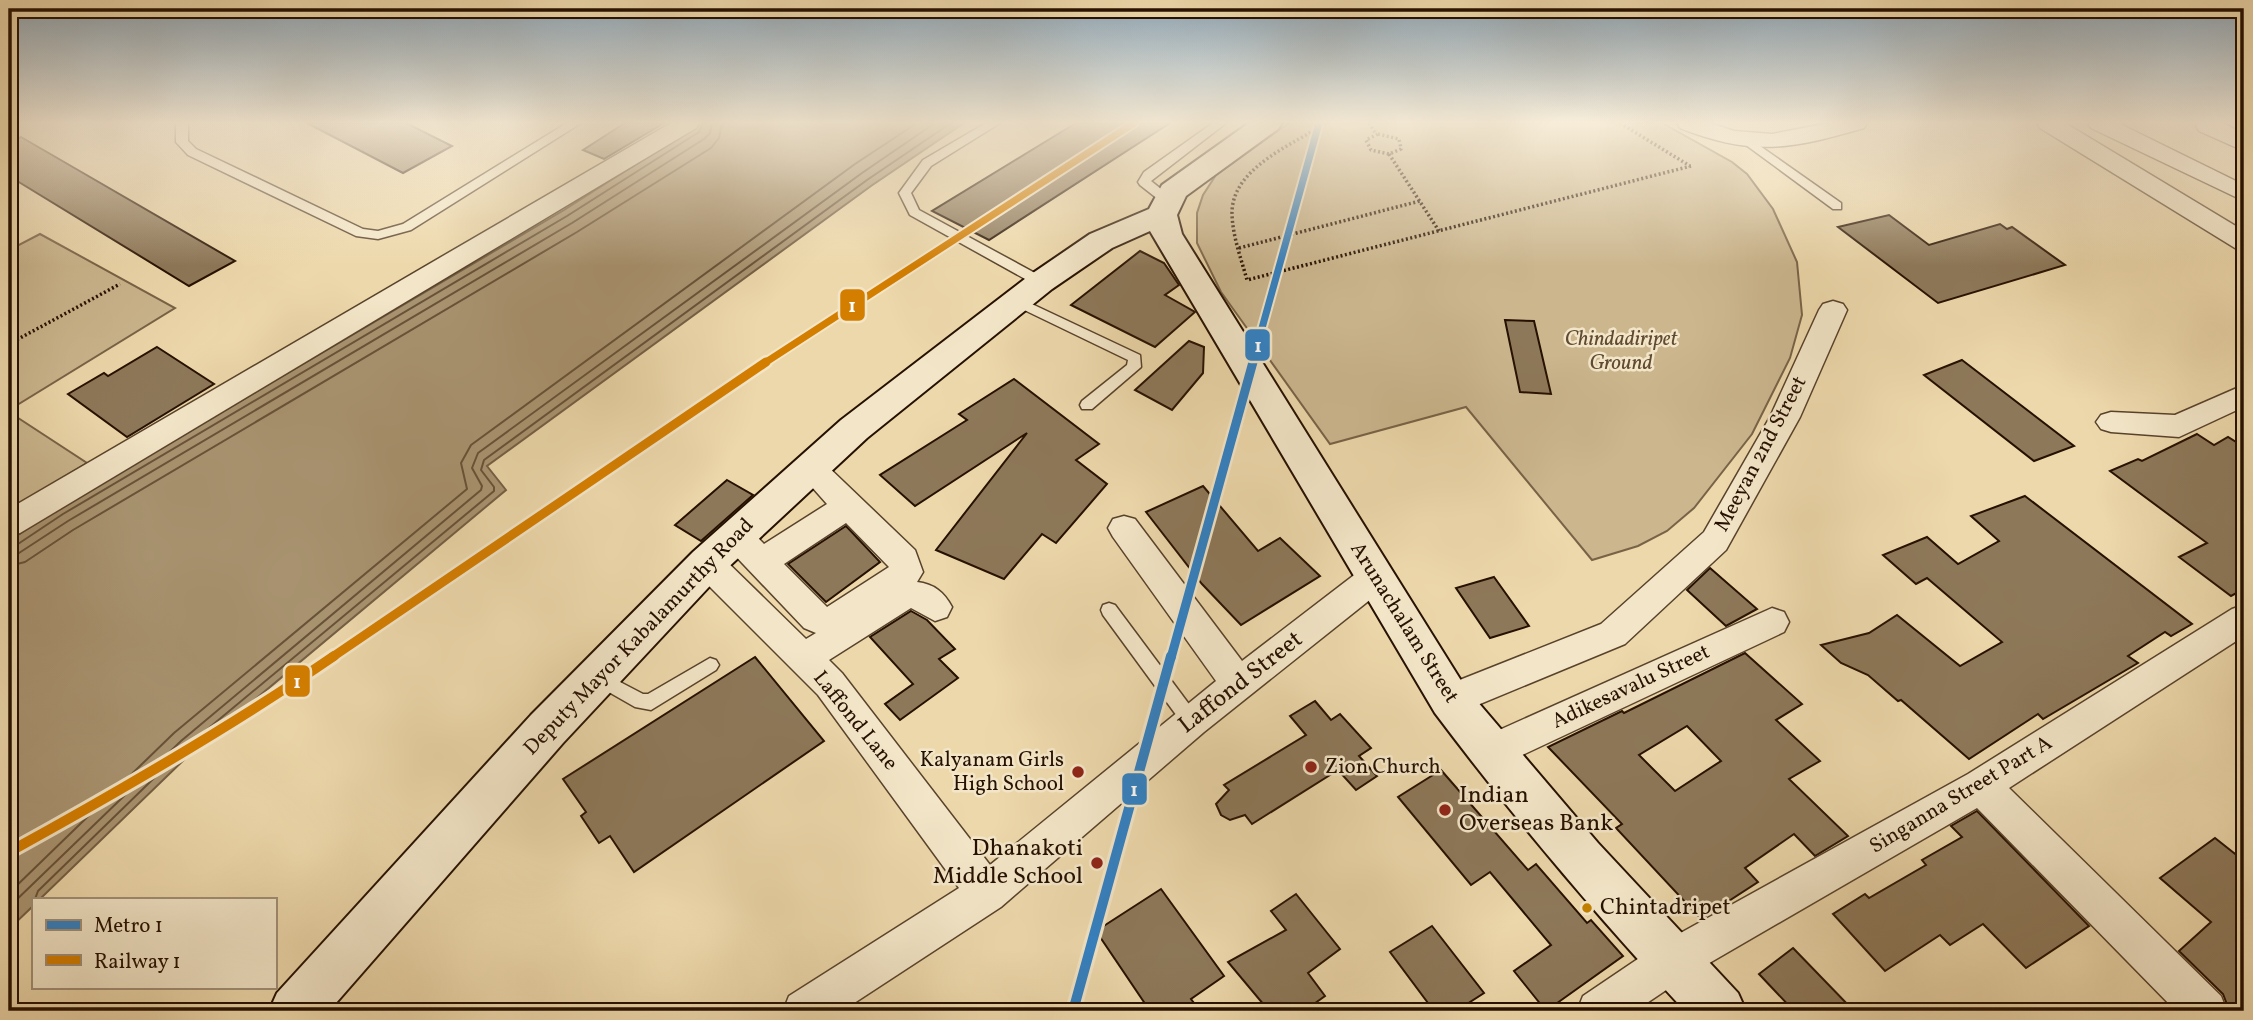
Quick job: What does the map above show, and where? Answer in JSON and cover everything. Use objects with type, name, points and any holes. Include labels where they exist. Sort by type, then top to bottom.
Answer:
[{"type":"main road","name":"Deputy Mayor Kabalamurthy Road","points":[[295,1011],[530,747],[707,563],[749,549],[811,469],[854,429],[1029,292],[1101,241],[1167,202],[1207,171]]},
{"type":"main road","name":"Arunachalam Street","points":[[1167,202],[1166,234],[1450,700],[1490,752],[1672,961],[1720,1011]]},
{"type":"street","points":[[9,524],[607,171]]},
{"type":"street","points":[[2126,171],[2244,242]]},
{"type":"street","points":[[2196,171],[2244,194]]},
{"type":"street","name":"Meeyan 2nd Street","points":[[1450,700],[1614,634],[1715,541],[1785,417],[1833,310]]},
{"type":"street","points":[[2110,422],[2179,426],[2242,398]]},
{"type":"street","points":[[811,469],[903,559],[907,572],[836,620],[826,622],[816,618],[749,549],[848,506]]},
{"type":"street","points":[[1124,528],[1239,684]]},
{"type":"street","name":"Laffond Lane","points":[[707,563],[830,684],[987,892]]},
{"type":"street","name":"Laffond Street","points":[[804,1011],[987,892],[1191,721],[1374,578]]},
{"type":"street","points":[[804,658],[906,594],[923,596],[935,607]]},
{"type":"street","name":"Singanna Street Part A","points":[[1598,1011],[1672,961],[1981,786],[2244,619]]},
{"type":"street","name":"Adikesavalu Street","points":[[1490,752],[1772,622]]},
{"type":"street","points":[[1981,786],[2206,1011]]},
{"type":"lane","points":[[231,171],[360,233],[378,235],[407,227],[499,171]]},
{"type":"lane","points":[[921,171],[905,193],[914,212],[1029,292],[1135,358],[1137,361],[1134,367],[1087,405]]},
{"type":"lane","points":[[1154,171],[1144,182],[1167,202]]},
{"type":"lane","points":[[1788,171],[1837,206]]},
{"type":"lane","points":[[1109,610],[1191,721]]},
{"type":"lane","points":[[597,677],[641,702],[651,702],[710,665]]},
{"type":"path","points":[[1257,171],[1242,181],[1235,192],[1233,213],[1238,248],[1248,280],[1673,171]]},
{"type":"path","points":[[1400,171],[1440,231]]},
{"type":"path","points":[[1238,248],[1420,201]]},
{"type":"path","points":[[9,344],[120,284]]},
{"type":"green space","name":"Chindadiripet Ground","points":[[1222,171],[1743,171],[1773,209],[1797,262],[1802,315],[1790,358],[1752,434],[1694,508],[1667,531],[1638,546],[1592,560],[1466,407],[1330,444],[1221,292],[1197,243],[1197,213],[1203,195],[1216,175]]},
{"type":"green space","points":[[40,234],[175,308],[9,410],[9,250]]},
{"type":"green space","points":[[9,412],[87,463],[9,510]]},
{"type":"water","points":[[626,171],[894,171],[487,466],[506,490],[191,753],[41,898],[32,898],[32,907],[9,929],[9,541],[59,508],[564,210]]},
{"type":"building","points":[[9,171],[79,171],[235,261],[189,286],[9,176]]},
{"type":"building","points":[[998,171],[1096,171],[989,240],[932,211]]},
{"type":"building","points":[[1889,215],[1929,245],[2000,224],[2007,229],[2012,227],[2065,265],[1938,303],[1838,227]]},
{"type":"building","points":[[1140,251],[1164,263],[1179,285],[1165,295],[1195,312],[1155,347],[1071,305]]},
{"type":"building","points":[[1505,320],[1534,321],[1551,394],[1520,392]]},
{"type":"building","points":[[1189,341],[1204,347],[1203,373],[1172,410],[1135,390]]},
{"type":"building","points":[[157,347],[214,384],[127,437],[68,394],[104,373],[108,376]]},
{"type":"building","points":[[1962,360],[2074,446],[2034,461],[1924,375]]},
{"type":"building","points":[[1014,379],[1099,444],[1076,460],[1107,484],[1056,543],[1042,534],[1004,579],[936,550],[1027,433],[915,506],[880,475],[967,420],[959,414]]},
{"type":"building","points":[[2197,434],[2214,445],[2228,437],[2244,447],[2244,589],[2231,596],[2179,557],[2207,543],[2110,471],[2138,459],[2142,461]]},
{"type":"building","points":[[727,480],[753,495],[701,541],[675,525]]},
{"type":"building","points":[[1203,486],[1258,551],[1280,538],[1320,576],[1241,625],[1202,584],[1146,512]]},
{"type":"building","points":[[2025,496],[2192,624],[2171,636],[2165,632],[2128,656],[2138,663],[2043,719],[2038,714],[1969,759],[1901,700],[1898,701],[1868,675],[1841,663],[1821,645],[1869,633],[1897,615],[1960,666],[2002,642],[1927,578],[1916,584],[1883,555],[1927,537],[1958,564],[1999,541],[1971,516]]},
{"type":"building","points":[[846,526],[880,562],[826,602],[788,564]]},
{"type":"building","points":[[1710,568],[1757,609],[1726,626],[1687,590]]},
{"type":"building","points":[[1494,577],[1529,626],[1490,638],[1456,588]]},
{"type":"building","points":[[911,611],[927,620],[955,649],[939,659],[958,678],[900,720],[885,704],[913,684],[870,637]]},
{"type":"building","points":[[1745,653],[1802,704],[1776,720],[1820,761],[1789,779],[1848,836],[1815,856],[1794,834],[1745,868],[1758,882],[1701,919],[1616,828],[1622,824],[1548,747],[1622,711],[1624,713]],"holes":[[[1687,726],[1721,761],[1675,791],[1639,755]]]},
{"type":"building","points":[[755,657],[824,741],[634,872],[610,836],[599,843],[581,816],[586,812],[563,779]]},
{"type":"building","name":"Zion Church","points":[[1315,701],[1331,720],[1340,714],[1371,748],[1359,756],[1377,776],[1356,790],[1338,770],[1252,824],[1245,815],[1230,820],[1221,815],[1216,804],[1229,790],[1224,785],[1306,735],[1290,716]]},
{"type":"building","points":[[1441,770],[1528,870],[1536,864],[1587,923],[1591,920],[1623,956],[1546,1011],[1514,971],[1551,945],[1490,872],[1471,885],[1398,797]]},
{"type":"building","points":[[1977,811],[2089,926],[2026,968],[1983,924],[1950,945],[1940,935],[1885,971],[1833,914],[1865,894],[1869,898],[1926,865],[1922,860],[1962,837],[1951,826]]},
{"type":"building","points":[[2215,838],[2244,861],[2244,1011],[2233,1011],[2228,1007],[2223,994],[2179,951],[2211,922],[2160,878]]},
{"type":"building","points":[[1161,889],[1224,976],[1191,999],[1200,1011],[1150,1011],[1096,931]]},
{"type":"building","points":[[1296,894],[1340,949],[1308,973],[1325,996],[1304,1011],[1269,1011],[1228,962],[1286,930],[1271,911]]},
{"type":"building","points":[[1432,926],[1484,993],[1456,1011],[1434,1011],[1390,952]]},
{"type":"building","points":[[1793,948],[1854,1011],[1794,1011],[1759,974]]},
{"type":"metro line","name":"1","points":[[1073,1011],[1306,171]]},
{"type":"rail line","name":"1","points":[[9,852],[80,813],[277,695],[789,346],[1060,171]]},
{"type":"place","name":"Zion Church","points":[[1311,767]]},
{"type":"place","name":"Kalyanam Girls High School","points":[[1078,772]]},
{"type":"place","name":"Indian Overseas Bank","points":[[1445,810]]},
{"type":"place","name":"Dhanakoti Middle School","points":[[1097,863]]},
{"type":"place","name":"Chintadripet","points":[[1587,908]]}]
